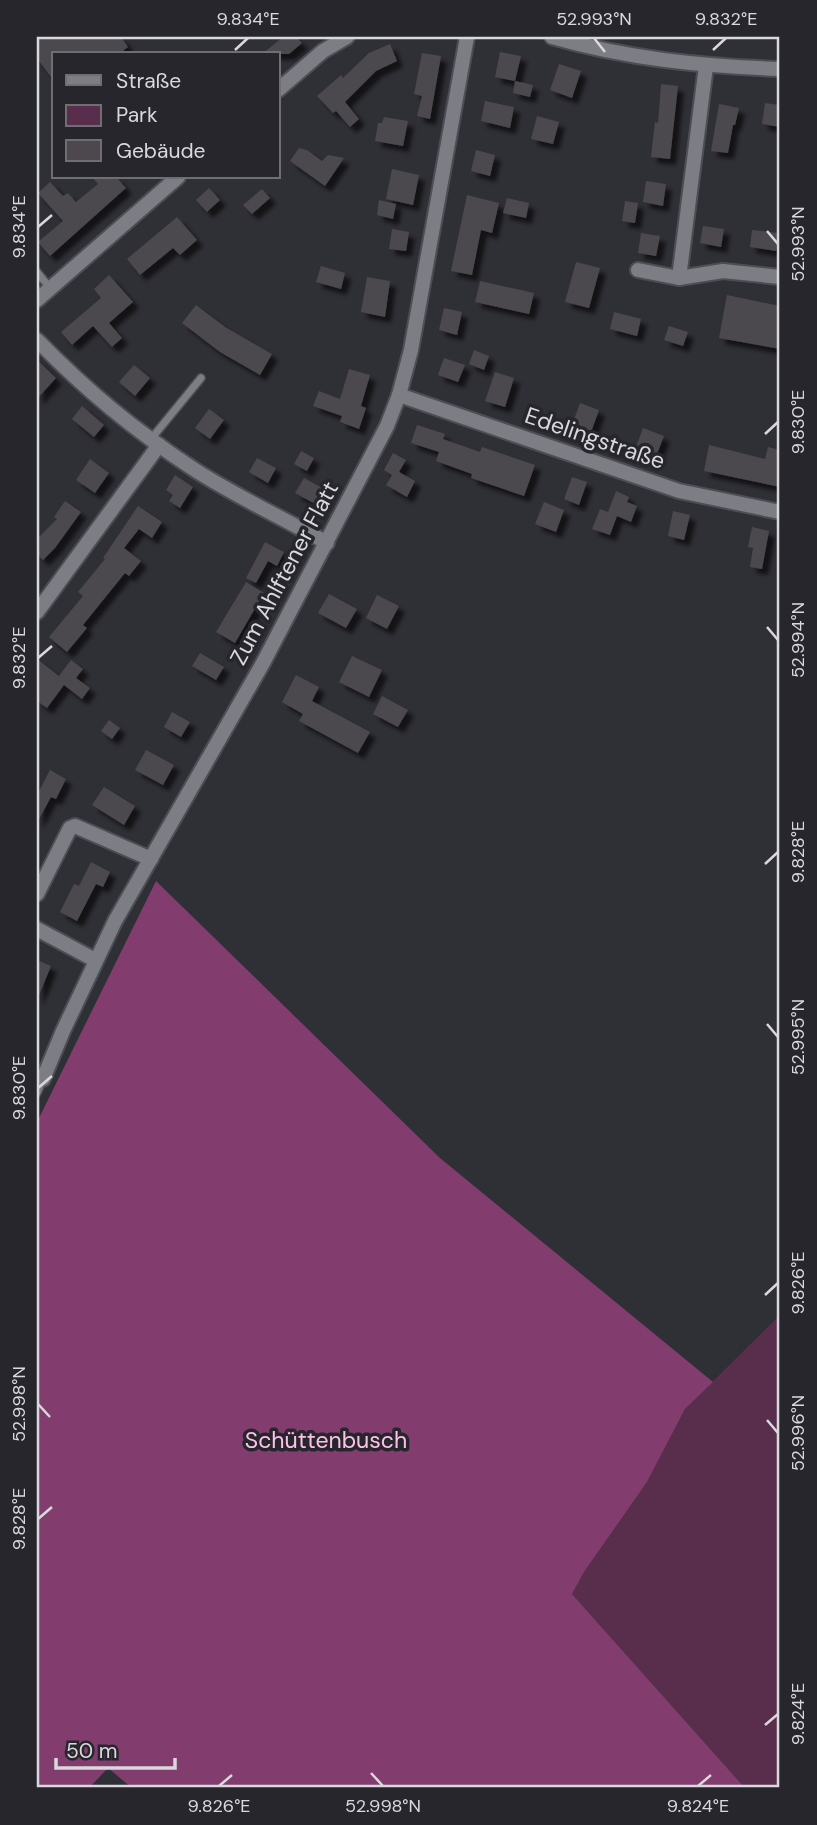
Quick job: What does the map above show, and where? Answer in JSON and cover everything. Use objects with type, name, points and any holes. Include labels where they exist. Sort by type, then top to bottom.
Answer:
[{"type":"street","points":[[280,88],[323,51],[347,37]]},
{"type":"street","name":"Zum Ahlftener Flatt","points":[[39,1083],[95,960],[257,674],[387,426],[399,395],[411,350],[467,37]]},
{"type":"street","points":[[552,37],[648,59],[706,66],[780,69]]},
{"type":"street","points":[[679,278],[706,66]]},
{"type":"street","points":[[37,300],[177,178]]},
{"type":"street","points":[[638,270],[679,278],[723,271],[780,276]]},
{"type":"street","points":[[37,340],[83,387],[196,471],[327,543]]},
{"type":"street","name":"Edelingstraße","points":[[399,395],[679,491],[780,512]]},
{"type":"street","points":[[37,612],[155,442]]},
{"type":"street","points":[[37,894],[70,828],[75,826],[151,859]]},
{"type":"street","points":[[37,929],[95,960]]},
{"type":"lane","points":[[37,272],[50,288]]},
{"type":"lane","points":[[155,442],[201,378]]},
{"type":"green space","name":"Schüttenbusch","points":[[156,881],[440,1158],[713,1382],[685,1409],[647,1482],[584,1572],[572,1594],[745,1788],[132,1788],[108,1768],[89,1788],[37,1788],[37,1122]]},
{"type":"green space","points":[[780,1315],[780,1788],[745,1788],[572,1594],[584,1572],[647,1482],[685,1409]]},
{"type":"building","points":[[37,37],[121,37],[128,47],[122,52],[52,52],[52,78],[37,58]]},
{"type":"building","points":[[283,37],[296,37],[302,43],[289,54],[264,52]]},
{"type":"building","points":[[390,44],[397,61],[376,71],[345,102],[359,119],[350,127],[317,96],[341,75],[343,78],[369,53]]},
{"type":"building","points":[[500,52],[521,56],[515,81],[495,77]]},
{"type":"building","points":[[422,53],[441,56],[430,119],[417,116],[422,96],[414,94]]},
{"type":"building","points":[[559,64],[581,71],[572,98],[550,90]]},
{"type":"building","points":[[515,81],[533,85],[530,97],[513,93]]},
{"type":"building","points":[[661,84],[678,86],[670,159],[651,157],[655,122],[658,123]]},
{"type":"building","points":[[485,101],[514,107],[510,128],[481,121]]},
{"type":"building","points":[[765,103],[780,105],[780,127],[762,124]]},
{"type":"building","points":[[719,104],[739,108],[728,153],[711,151]]},
{"type":"building","points":[[537,116],[559,122],[553,144],[531,139]]},
{"type":"building","points":[[384,117],[408,121],[403,146],[375,141],[378,123],[382,123]]},
{"type":"building","points":[[299,148],[307,150],[322,161],[328,155],[344,158],[325,186],[290,161]]},
{"type":"building","points":[[476,150],[495,155],[490,176],[471,171]]},
{"type":"building","points":[[392,169],[419,175],[413,205],[386,199]]},
{"type":"building","points":[[93,178],[117,178],[126,188],[50,256],[38,242],[63,221],[38,193],[50,182],[63,196],[68,193],[76,202],[98,184]]},
{"type":"building","points":[[646,181],[666,184],[663,206],[643,202]]},
{"type":"building","points":[[209,188],[220,200],[207,212],[196,200]]},
{"type":"building","points":[[262,189],[270,198],[252,214],[243,205]]},
{"type":"building","points":[[467,195],[499,203],[492,233],[481,230],[472,275],[451,271]]},
{"type":"building","points":[[507,198],[529,203],[526,218],[503,213]]},
{"type":"building","points":[[379,200],[396,204],[393,219],[377,215]]},
{"type":"building","points":[[625,201],[638,203],[635,223],[622,221]]},
{"type":"building","points":[[177,217],[197,240],[180,255],[173,248],[140,275],[127,259]]},
{"type":"building","points":[[703,226],[724,229],[721,247],[700,243]]},
{"type":"building","points":[[392,229],[409,232],[406,251],[389,249]]},
{"type":"building","points":[[752,230],[778,233],[776,251],[750,247]]},
{"type":"building","points":[[641,233],[660,236],[656,256],[638,253]]},
{"type":"building","points":[[576,262],[600,268],[589,308],[565,302]]},
{"type":"building","points":[[321,266],[345,273],[341,289],[316,282]]},
{"type":"building","points":[[109,275],[133,302],[109,323],[122,338],[112,347],[93,326],[72,345],[61,332],[101,298],[94,289]]},
{"type":"building","points":[[367,277],[390,281],[385,317],[361,312]]},
{"type":"building","points":[[480,281],[534,293],[529,314],[475,302]]},
{"type":"building","points":[[727,295],[780,306],[780,349],[719,338]]},
{"type":"building","points":[[196,305],[225,327],[272,354],[260,375],[220,352],[182,323]]},
{"type":"building","points":[[444,308],[462,312],[457,335],[439,330]]},
{"type":"building","points":[[614,312],[641,319],[637,336],[610,329]]},
{"type":"building","points":[[669,326],[688,332],[683,346],[664,340]]},
{"type":"building","points":[[474,350],[489,356],[484,370],[469,364]]},
{"type":"building","points":[[444,358],[465,365],[458,382],[438,375]]},
{"type":"building","points":[[37,360],[56,378],[37,399]]},
{"type":"building","points":[[134,365],[150,378],[135,396],[119,382]]},
{"type":"building","points":[[349,369],[370,375],[361,406],[366,408],[359,429],[340,422],[342,416],[313,406],[319,391],[340,399]]},
{"type":"building","points":[[495,372],[514,378],[505,407],[485,401]]},
{"type":"building","points":[[580,403],[599,410],[590,435],[571,428]]},
{"type":"building","points":[[82,406],[104,425],[94,437],[72,419]]},
{"type":"building","points":[[209,409],[224,420],[210,439],[195,428]]},
{"type":"building","points":[[417,425],[445,434],[443,439],[480,452],[482,447],[535,465],[524,496],[471,478],[472,474],[436,461],[439,452],[411,443]]},
{"type":"building","points":[[643,428],[664,436],[655,459],[639,453],[640,449],[636,447]]},
{"type":"building","points":[[709,445],[765,459],[768,447],[780,450],[777,468],[780,468],[780,487],[704,471]]},
{"type":"building","points":[[301,451],[314,458],[307,471],[294,464]]},
{"type":"building","points":[[393,453],[406,460],[399,472],[415,481],[407,497],[386,485],[392,475],[384,470]]},
{"type":"building","points":[[257,458],[276,468],[268,483],[249,472]]},
{"type":"building","points":[[90,459],[109,473],[95,493],[76,480]]},
{"type":"building","points":[[175,475],[193,487],[180,508],[169,501],[173,495],[166,490]]},
{"type":"building","points":[[572,477],[587,482],[579,505],[564,499]]},
{"type":"building","points":[[304,478],[326,490],[317,505],[295,493]]},
{"type":"building","points":[[616,491],[629,497],[627,502],[637,506],[631,522],[617,516],[610,535],[592,529],[600,509],[608,512]]},
{"type":"building","points":[[65,501],[81,512],[43,560],[37,554],[37,539],[57,519],[54,517]]},
{"type":"building","points":[[544,502],[564,510],[556,532],[535,524]]},
{"type":"building","points":[[138,506],[162,522],[152,538],[139,529],[124,548],[141,561],[129,576],[125,573],[83,625],[87,628],[67,652],[49,637],[83,596],[78,592],[105,559],[103,558]]},
{"type":"building","points":[[673,511],[690,515],[684,540],[668,536]]},
{"type":"building","points":[[752,527],[769,531],[762,569],[750,567],[753,548],[748,547]]},
{"type":"building","points":[[265,542],[284,552],[277,566],[268,561],[256,583],[246,578]]},
{"type":"building","points":[[246,582],[264,593],[235,643],[216,632]]},
{"type":"building","points":[[329,594],[357,609],[346,628],[318,613]]},
{"type":"building","points":[[377,595],[399,606],[387,629],[366,618]]},
{"type":"building","points":[[200,653],[224,667],[216,680],[192,666]]},
{"type":"building","points":[[352,656],[382,670],[369,697],[339,682]]},
{"type":"building","points":[[37,659],[59,676],[71,660],[83,669],[76,678],[90,688],[82,699],[64,685],[47,708],[37,701]]},
{"type":"building","points":[[296,675],[319,687],[312,701],[370,732],[358,753],[299,721],[303,714],[282,702]]},
{"type":"building","points":[[382,696],[408,710],[398,727],[373,714]]},
{"type":"building","points":[[172,712],[190,722],[181,737],[164,727]]},
{"type":"building","points":[[109,720],[120,728],[112,739],[101,731]]},
{"type":"building","points":[[146,750],[174,765],[163,785],[135,770]]},
{"type":"building","points":[[50,770],[66,779],[56,799],[51,797],[37,823],[37,795]]},
{"type":"building","points":[[104,787],[135,806],[124,825],[92,805]]},
{"type":"building","points":[[91,862],[110,872],[103,887],[96,884],[77,921],[60,912],[74,884],[79,886]]},
{"type":"building","points":[[37,960],[51,966],[37,1000]]}]
